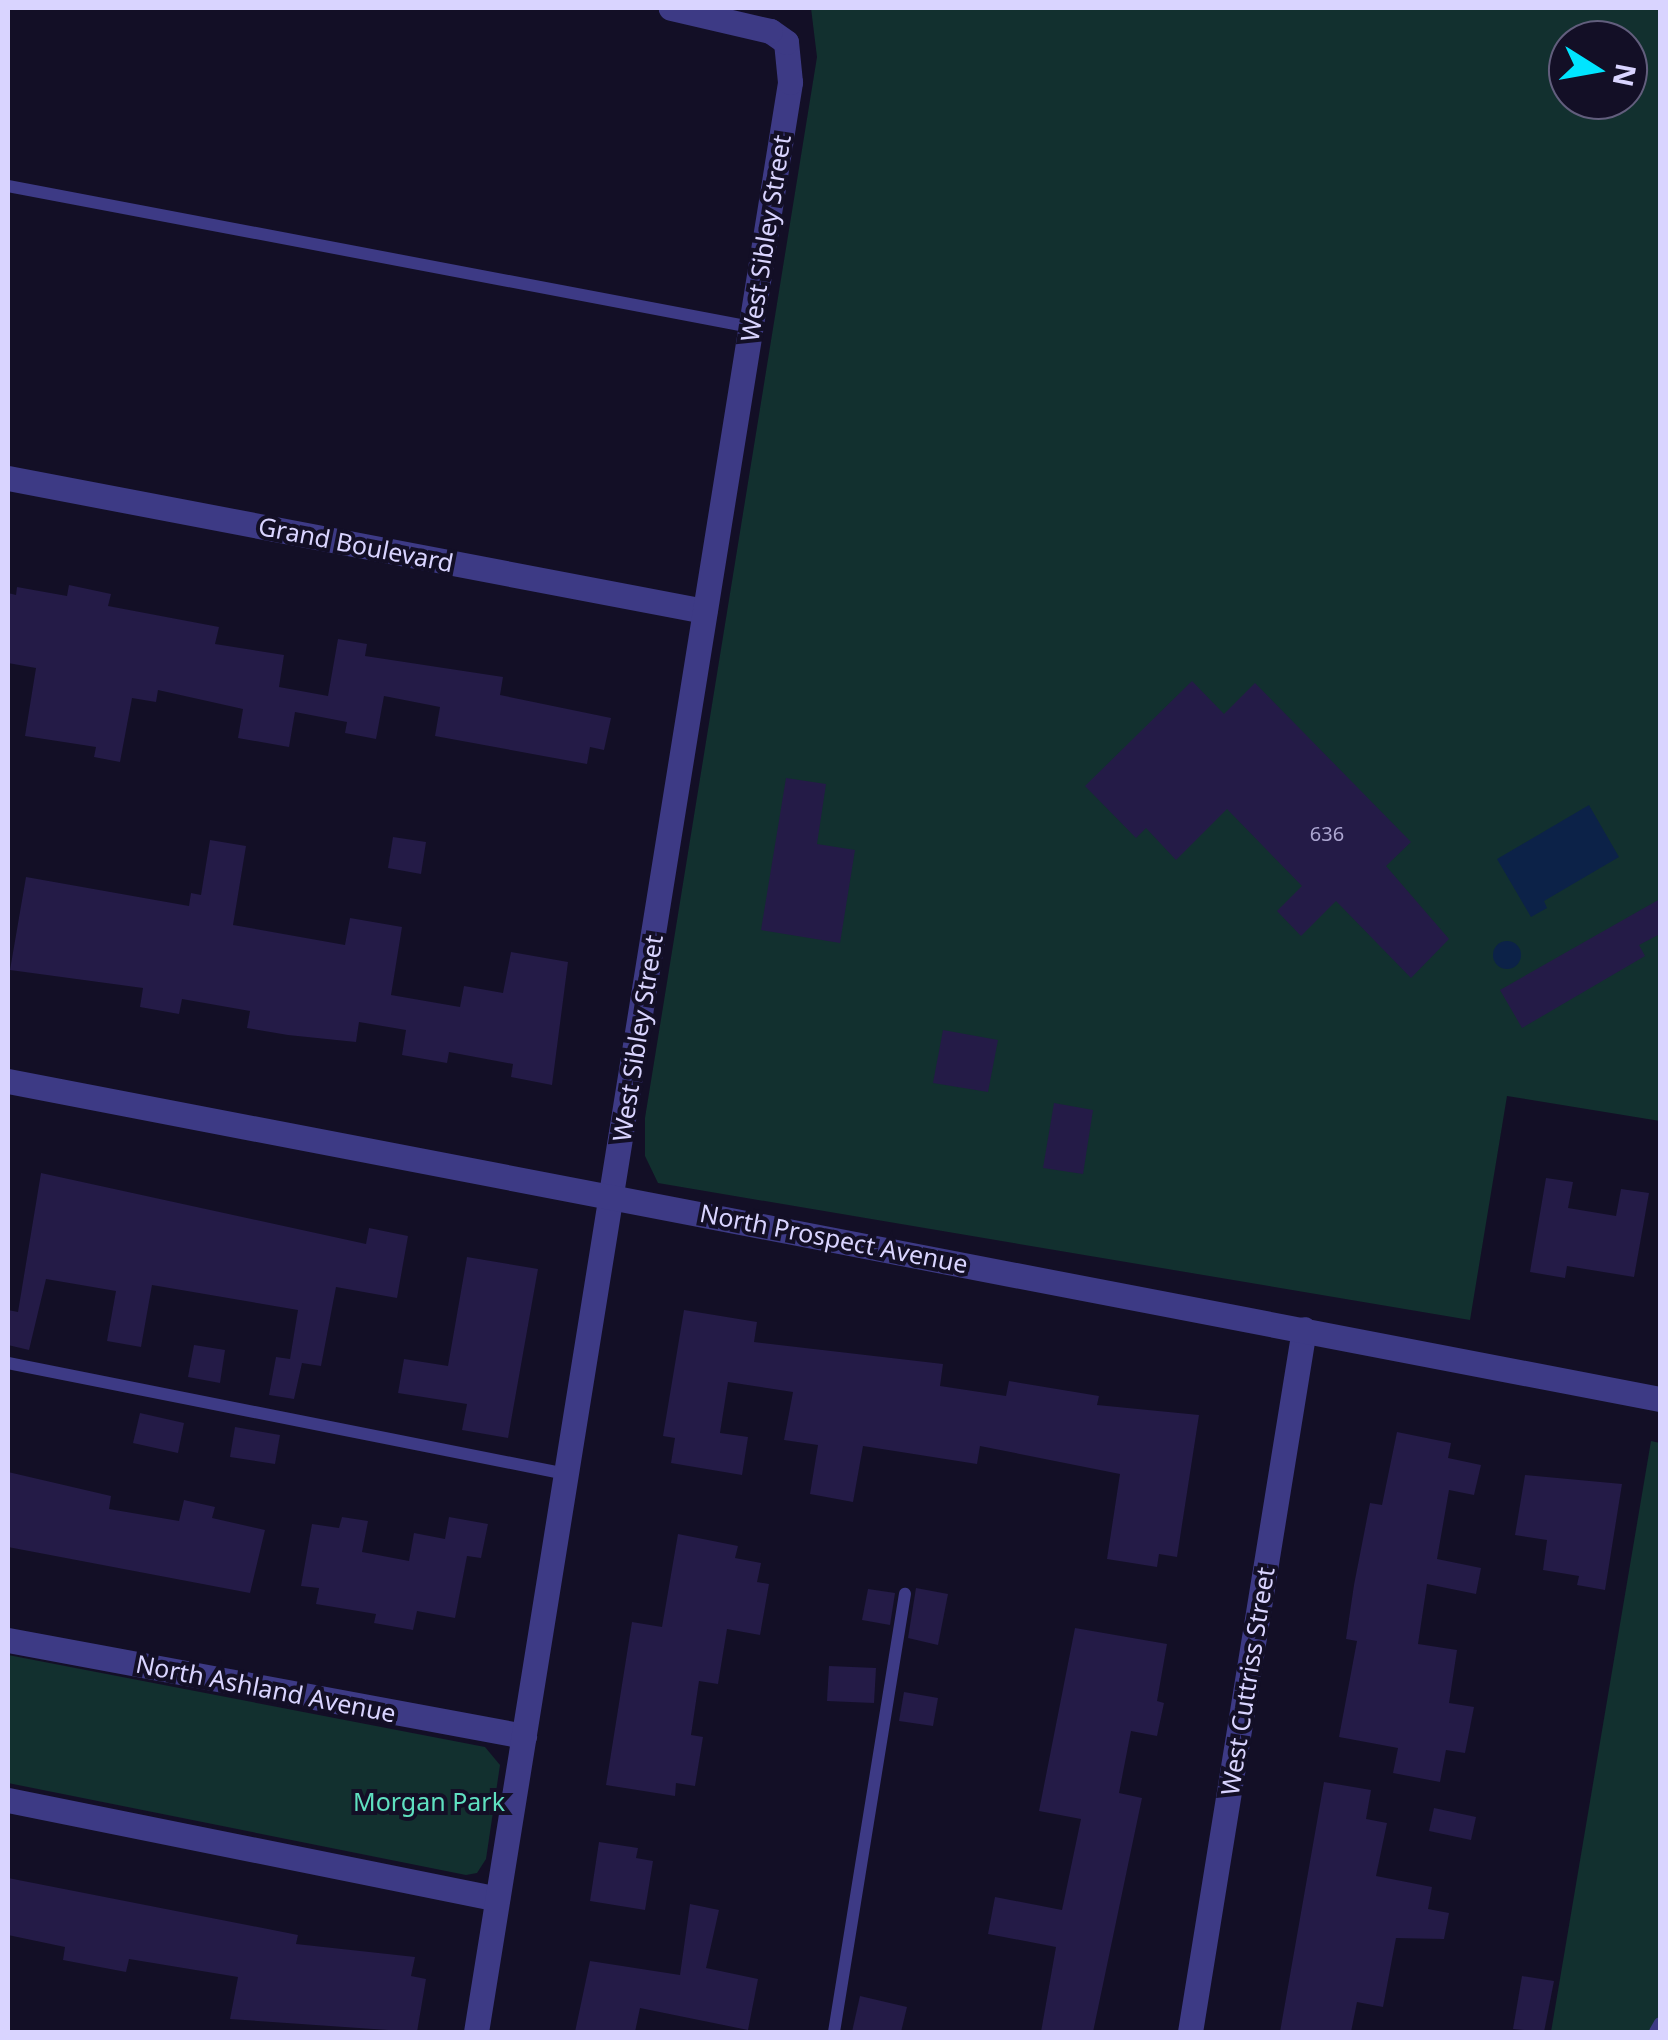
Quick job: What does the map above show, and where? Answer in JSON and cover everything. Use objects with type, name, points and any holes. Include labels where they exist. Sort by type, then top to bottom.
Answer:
[{"type":"street","name":"West Sibley Street","points":[[476,2032],[790,82],[786,42],[752,24],[671,8]]},
{"type":"street","name":"Grand Boulevard","points":[[8,478],[704,612]]},
{"type":"street","name":"North Prospect Avenue","points":[[8,1081],[612,1194],[1660,1399]]},
{"type":"street","name":"West Cuttriss Street","points":[[1190,2032],[1304,1329]]},
{"type":"street","name":"North Ashland Avenue","points":[[8,1640],[524,1736]]},
{"type":"street","points":[[8,1800],[497,1899]]},
{"type":"lane","points":[[8,186],[750,327]]},
{"type":"lane","points":[[8,1362],[566,1474]]},
{"type":"lane","points":[[834,2032],[904,1594]]},
{"type":"lane","points":[[1655,2032],[1660,2023]]},
{"type":"green space","points":[[811,8],[1660,8],[1660,1121],[1507,1096],[1470,1320],[658,1183],[645,1156],[645,1118],[817,57]]},
{"type":"green space","points":[[1651,1441],[1660,1443],[1660,2032],[1551,2032]]},
{"type":"green space","name":"Morgan Park","points":[[8,1655],[485,1747],[500,1765],[486,1859],[477,1873],[466,1875],[8,1783]]},
{"type":"water","points":[[1589,805],[1619,857],[1544,901],[1547,908],[1531,917],[1497,859]]},
{"type":"water","points":[[1507,941],[1517,945],[1521,955],[1517,965],[1507,969],[1497,965],[1493,955],[1497,945]]},
{"type":"building","points":[[69,585],[111,594],[108,606],[219,627],[215,644],[284,655],[279,687],[328,696],[338,639],[367,644],[365,656],[503,677],[500,695],[611,718],[604,750],[590,747],[587,764],[435,736],[440,707],[384,696],[376,739],[345,733],[347,722],[295,712],[289,747],[238,738],[243,709],[158,690],[156,702],[132,698],[120,762],[94,757],[96,747],[25,736],[36,668],[8,663],[8,593],[16,595],[17,587],[67,596]]},
{"type":"building","points":[[1192,681],[1224,714],[1255,683],[1411,842],[1386,866],[1449,939],[1411,978],[1336,901],[1301,936],[1277,911],[1302,886],[1227,809],[1176,860],[1146,828],[1136,838],[1085,786]]},
{"type":"building","points":[[786,778],[826,784],[817,844],[855,850],[840,943],[761,930]]},
{"type":"building","points":[[393,837],[426,842],[421,874],[388,868]]},
{"type":"building","points":[[210,840],[246,846],[233,925],[345,945],[350,918],[402,927],[391,995],[460,1007],[464,986],[503,993],[511,952],[568,962],[552,1085],[511,1077],[513,1064],[449,1052],[447,1063],[402,1055],[406,1030],[359,1022],[356,1042],[288,1035],[247,1028],[250,1011],[182,999],[179,1014],[140,1007],[143,988],[10,970],[26,877],[189,906],[191,893],[201,895]]},
{"type":"building","points":[[1660,899],[1660,934],[1639,945],[1645,956],[1522,1028],[1500,990]]},
{"type":"building","points":[[943,1030],[998,1040],[988,1092],[933,1083]]},
{"type":"building","points":[[1054,1103],[1093,1110],[1083,1174],[1043,1168]]},
{"type":"building","points":[[41,1173],[366,1244],[369,1228],[408,1236],[397,1298],[336,1287],[321,1366],[302,1363],[294,1399],[269,1395],[276,1357],[290,1359],[298,1310],[152,1285],[141,1347],[107,1341],[116,1291],[46,1279],[29,1350],[8,1345],[8,1310],[18,1312]]},
{"type":"building","points":[[1546,1178],[1573,1182],[1568,1208],[1616,1216],[1621,1189],[1649,1193],[1634,1277],[1567,1266],[1565,1278],[1530,1272]]},
{"type":"building","points":[[467,1257],[538,1269],[508,1438],[462,1430],[467,1404],[398,1393],[404,1359],[448,1366]]},
{"type":"building","points":[[684,1310],[757,1322],[754,1342],[943,1364],[940,1386],[1006,1396],[1009,1381],[1099,1396],[1097,1405],[1199,1415],[1177,1557],[1159,1554],[1157,1567],[1107,1559],[1120,1474],[980,1446],[977,1464],[863,1446],[853,1502],[810,1494],[818,1445],[784,1440],[793,1392],[728,1382],[720,1433],[748,1437],[742,1475],[671,1463],[675,1438],[663,1436]]},
{"type":"building","points":[[194,1345],[225,1350],[220,1383],[188,1377]]},
{"type":"building","points":[[140,1413],[184,1423],[178,1453],[133,1443]]},
{"type":"building","points":[[235,1427],[280,1435],[275,1464],[230,1457]]},
{"type":"building","points":[[1397,1432],[1451,1443],[1448,1458],[1481,1465],[1474,1495],[1449,1490],[1437,1559],[1481,1568],[1476,1594],[1427,1584],[1418,1644],[1457,1650],[1449,1703],[1474,1707],[1465,1753],[1446,1750],[1440,1782],[1393,1773],[1398,1748],[1339,1737],[1357,1641],[1346,1639],[1354,1585],[1370,1503],[1382,1505]]},
{"type":"building","points":[[8,1472],[111,1496],[109,1509],[179,1521],[184,1500],[215,1507],[212,1518],[265,1530],[250,1593],[8,1547]]},
{"type":"building","points":[[1525,1475],[1622,1484],[1605,1590],[1577,1585],[1579,1576],[1543,1570],[1547,1540],[1515,1535]]},
{"type":"building","points":[[342,1517],[368,1521],[362,1552],[409,1561],[414,1533],[445,1539],[449,1517],[488,1524],[481,1558],[467,1556],[455,1618],[417,1611],[413,1630],[374,1623],[376,1614],[316,1604],[319,1588],[301,1586],[312,1524],[339,1528]]},
{"type":"building","points":[[678,1534],[738,1546],[735,1558],[761,1563],[757,1582],[769,1584],[760,1635],[727,1629],[718,1684],[699,1681],[691,1735],[703,1737],[695,1786],[676,1783],[675,1796],[606,1785],[632,1622],[662,1627]]},
{"type":"building","points":[[916,1588],[948,1594],[938,1645],[908,1638]]},
{"type":"building","points":[[868,1589],[895,1593],[890,1625],[862,1620]]},
{"type":"building","points":[[1075,1628],[1167,1644],[1157,1701],[1164,1703],[1157,1736],[1131,1731],[1119,1793],[1142,1798],[1093,2032],[1041,2032],[1056,1947],[988,1934],[995,1897],[1062,1910],[1081,1819],[1039,1811]]},
{"type":"building","points":[[829,1666],[876,1668],[874,1703],[827,1701]]},
{"type":"building","points":[[904,1692],[938,1698],[933,1726],[899,1721]]},
{"type":"building","points":[[1324,1782],[1371,1790],[1366,1819],[1387,1823],[1376,1876],[1432,1887],[1428,1909],[1449,1913],[1444,1939],[1396,1938],[1383,2007],[1357,2002],[1351,2032],[1280,2032]]},
{"type":"building","points":[[1434,1808],[1476,1817],[1471,1840],[1429,1831]]},
{"type":"building","points":[[599,1842],[638,1848],[636,1858],[653,1861],[645,1910],[590,1901]]},
{"type":"building","points":[[8,1878],[298,1935],[296,1944],[415,1957],[411,1976],[426,1979],[417,2032],[230,2019],[238,1977],[129,1959],[126,1972],[63,1960],[65,1947],[8,1935]]},
{"type":"building","points":[[690,1904],[719,1910],[706,1968],[758,1979],[748,2030],[640,2008],[635,2032],[575,2032],[590,1961],[680,1975]]},
{"type":"building","points":[[1522,1976],[1554,1981],[1544,2032],[1513,2029]]},
{"type":"building","points":[[860,1996],[907,2007],[901,2032],[852,2032]]}]
